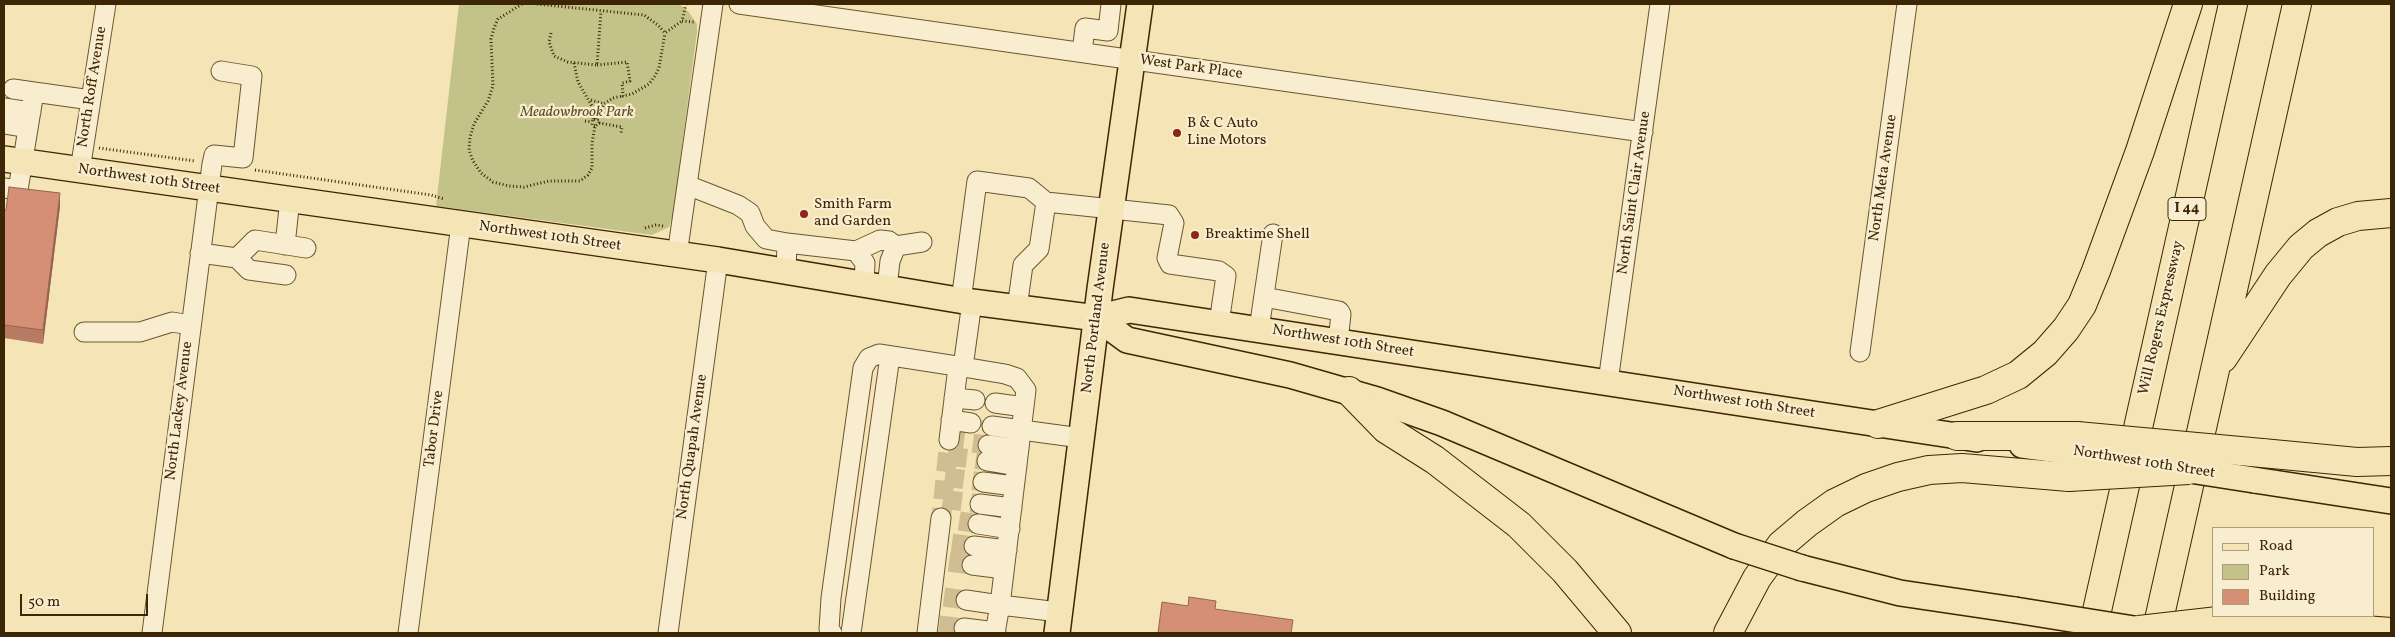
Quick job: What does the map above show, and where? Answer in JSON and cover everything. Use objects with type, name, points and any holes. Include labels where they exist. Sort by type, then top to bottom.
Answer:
[{"type":"highway","points":[[1878,424],[1986,390],[2018,374],[2045,353],[2066,329],[2082,305],[2096,271],[2140,151],[2188,4]]},
{"type":"highway","name":"Will Rogers Expressway","points":[[2092,633],[2233,4]]},
{"type":"highway","points":[[2296,4],[2214,372],[2152,632],[2227,620],[2391,632]]},
{"type":"highway","points":[[2214,372],[2278,275],[2302,247],[2318,233],[2338,222],[2358,216],[2391,213]]},
{"type":"highway","points":[[1348,392],[1386,429],[1435,460],[1519,525],[1565,572],[1617,633]]},
{"type":"highway","points":[[1956,436],[2073,455],[2189,470]]},
{"type":"highway","points":[[1728,633],[1757,578],[1781,545],[1835,503],[1866,488],[1906,475],[1930,470],[2073,455],[2262,453],[2357,462],[2391,461]]},
{"type":"main road","name":"North Portland Avenue","points":[[1058,623],[1081,438],[1139,12]]},
{"type":"main road","name":"Northwest 10th Street","points":[[13,160],[718,260],[1017,308],[1097,318],[1130,310],[1956,436]]},
{"type":"main road","name":"Northwest 10th Street","points":[[1097,318],[1127,340],[1260,367],[1348,392],[1442,423],[1734,546],[1802,568],[1900,593],[2152,632]]},
{"type":"main road","name":"Northwest 10th Street","points":[[2189,470],[2391,501]]},
{"type":"street","name":"North Roff Avenue","points":[[80,170],[106,4]]},
{"type":"street","points":[[677,255],[713,4]]},
{"type":"street","name":"West Park Place","points":[[739,4],[1643,132]]},
{"type":"street","name":"North Saint Clair Avenue","points":[[1608,382],[1660,4]]},
{"type":"street","name":"North Meta Avenue","points":[[1860,352],[1907,4]]},
{"type":"street","points":[[1082,52],[1085,28],[1108,31],[1111,10],[1139,12]]},
{"type":"street","points":[[212,164],[214,155],[243,158],[252,76],[221,71]]},
{"type":"street","points":[[13,89],[91,100]]},
{"type":"street","points":[[4,188],[18,190],[13,160],[30,120],[34,92]]},
{"type":"street","points":[[4,108],[30,120]]},
{"type":"street","points":[[4,124],[30,120]]},
{"type":"street","name":"North Lackey Avenue","points":[[152,633],[212,164]]},
{"type":"street","points":[[949,440],[960,367],[977,181],[1029,188],[1046,202],[1169,215],[1174,223],[1167,258],[1170,264],[1219,272],[1226,276],[1219,324]]},
{"type":"street","points":[[687,185],[738,205],[750,213],[755,226],[766,239],[856,251],[880,240],[889,241],[896,246],[922,242]]},
{"type":"street","points":[[285,245],[290,200]]},
{"type":"street","points":[[1017,308],[1022,265],[1039,249],[1046,202]]},
{"type":"street","name":"Tabor Drive","points":[[408,633],[461,224]]},
{"type":"street","points":[[1260,329],[1273,234]]},
{"type":"street","points":[[237,258],[255,240],[306,248]]},
{"type":"street","points":[[786,272],[787,243]]},
{"type":"street","points":[[876,286],[896,246]]},
{"type":"street","points":[[856,251],[865,263],[876,286]]},
{"type":"street","points":[[200,253],[237,258],[249,270],[286,275]]},
{"type":"street","name":"North Quapah Avenue","points":[[668,633],[718,260]]},
{"type":"street","points":[[1264,297],[1339,311],[1341,314],[1338,341]]},
{"type":"street","points":[[84,332],[140,332],[172,322],[191,325]]},
{"type":"street","points":[[832,633],[829,628],[831,598],[863,368],[869,358],[879,354],[1005,374],[1017,378],[1026,390],[1010,529],[995,633],[964,628]]},
{"type":"street","points":[[851,633],[890,356]]},
{"type":"street","points":[[954,398],[974,400]]},
{"type":"street","points":[[995,403],[1024,407]]},
{"type":"street","points":[[951,420],[971,423]]},
{"type":"street","points":[[992,426],[1081,438]]},
{"type":"street","points":[[987,453],[1018,457]]},
{"type":"street","points":[[983,482],[1014,486]]},
{"type":"street","points":[[980,504],[1012,508]]},
{"type":"street","points":[[932,627],[945,542],[941,518]]},
{"type":"street","points":[[978,524],[1010,529]]},
{"type":"street","points":[[974,546],[1007,550]]},
{"type":"street","points":[[972,565],[1004,569]]},
{"type":"street","points":[[966,600],[1000,605],[1058,623]]},
{"type":"path","points":[[522,4],[498,19],[494,28],[491,39],[493,86],[488,101],[474,124],[470,137],[470,150],[473,161],[481,172],[493,182],[524,187],[549,181],[580,181],[588,175],[592,168],[592,143],[597,125],[594,120],[590,100],[578,82],[574,63]]},
{"type":"path","points":[[537,4],[644,16],[658,25],[665,33]]},
{"type":"path","points":[[598,65],[601,11]]},
{"type":"path","points":[[594,120],[604,104],[613,98],[640,90],[655,76],[659,68],[665,33],[682,21]]},
{"type":"path","points":[[551,33],[549,42],[554,56],[561,60],[598,65],[627,62],[630,80],[622,83],[623,96]]},
{"type":"path","points":[[590,100],[604,104]]},
{"type":"path","points":[[594,120],[597,125]]},
{"type":"path","points":[[585,121],[594,120]]},
{"type":"path","points":[[597,125],[622,127],[621,133]]},
{"type":"path","points":[[84,145],[212,164]]},
{"type":"path","points":[[250,169],[431,195],[450,200]]},
{"type":"path","points":[[638,230],[656,225],[680,229]]},
{"type":"green space","name":"Meadowbrook Park","points":[[459,4],[667,4],[680,5],[688,11],[697,24],[697,32],[673,215],[669,227],[652,235],[436,206]]},
{"type":"building","points":[[9,187],[60,193],[43,330],[4,325],[4,210],[6,210]]},
{"type":"building","points":[[1189,597],[1216,601],[1215,609],[1293,620],[1291,633],[1158,633],[1162,602],[1188,606]]},
{"type":"tunnel","points":[[978,524],[941,518],[949,440],[988,445]]},
{"type":"tunnel","points":[[948,456],[987,461]]},
{"type":"tunnel","points":[[945,477],[983,482]]},
{"type":"tunnel","points":[[943,499],[980,504]]},
{"type":"tunnel","points":[[952,543],[974,546]]},
{"type":"tunnel","points":[[949,562],[972,565]]},
{"type":"tunnel","points":[[944,597],[966,600]]},
{"type":"tunnel","points":[[939,625],[964,628]]},
{"type":"place","name":"B & C Auto Line Motors","points":[[1177,133]]},
{"type":"place","name":"Smith Farm and Garden","points":[[804,214]]},
{"type":"place","name":"Breaktime Shell","points":[[1195,235]]}]
